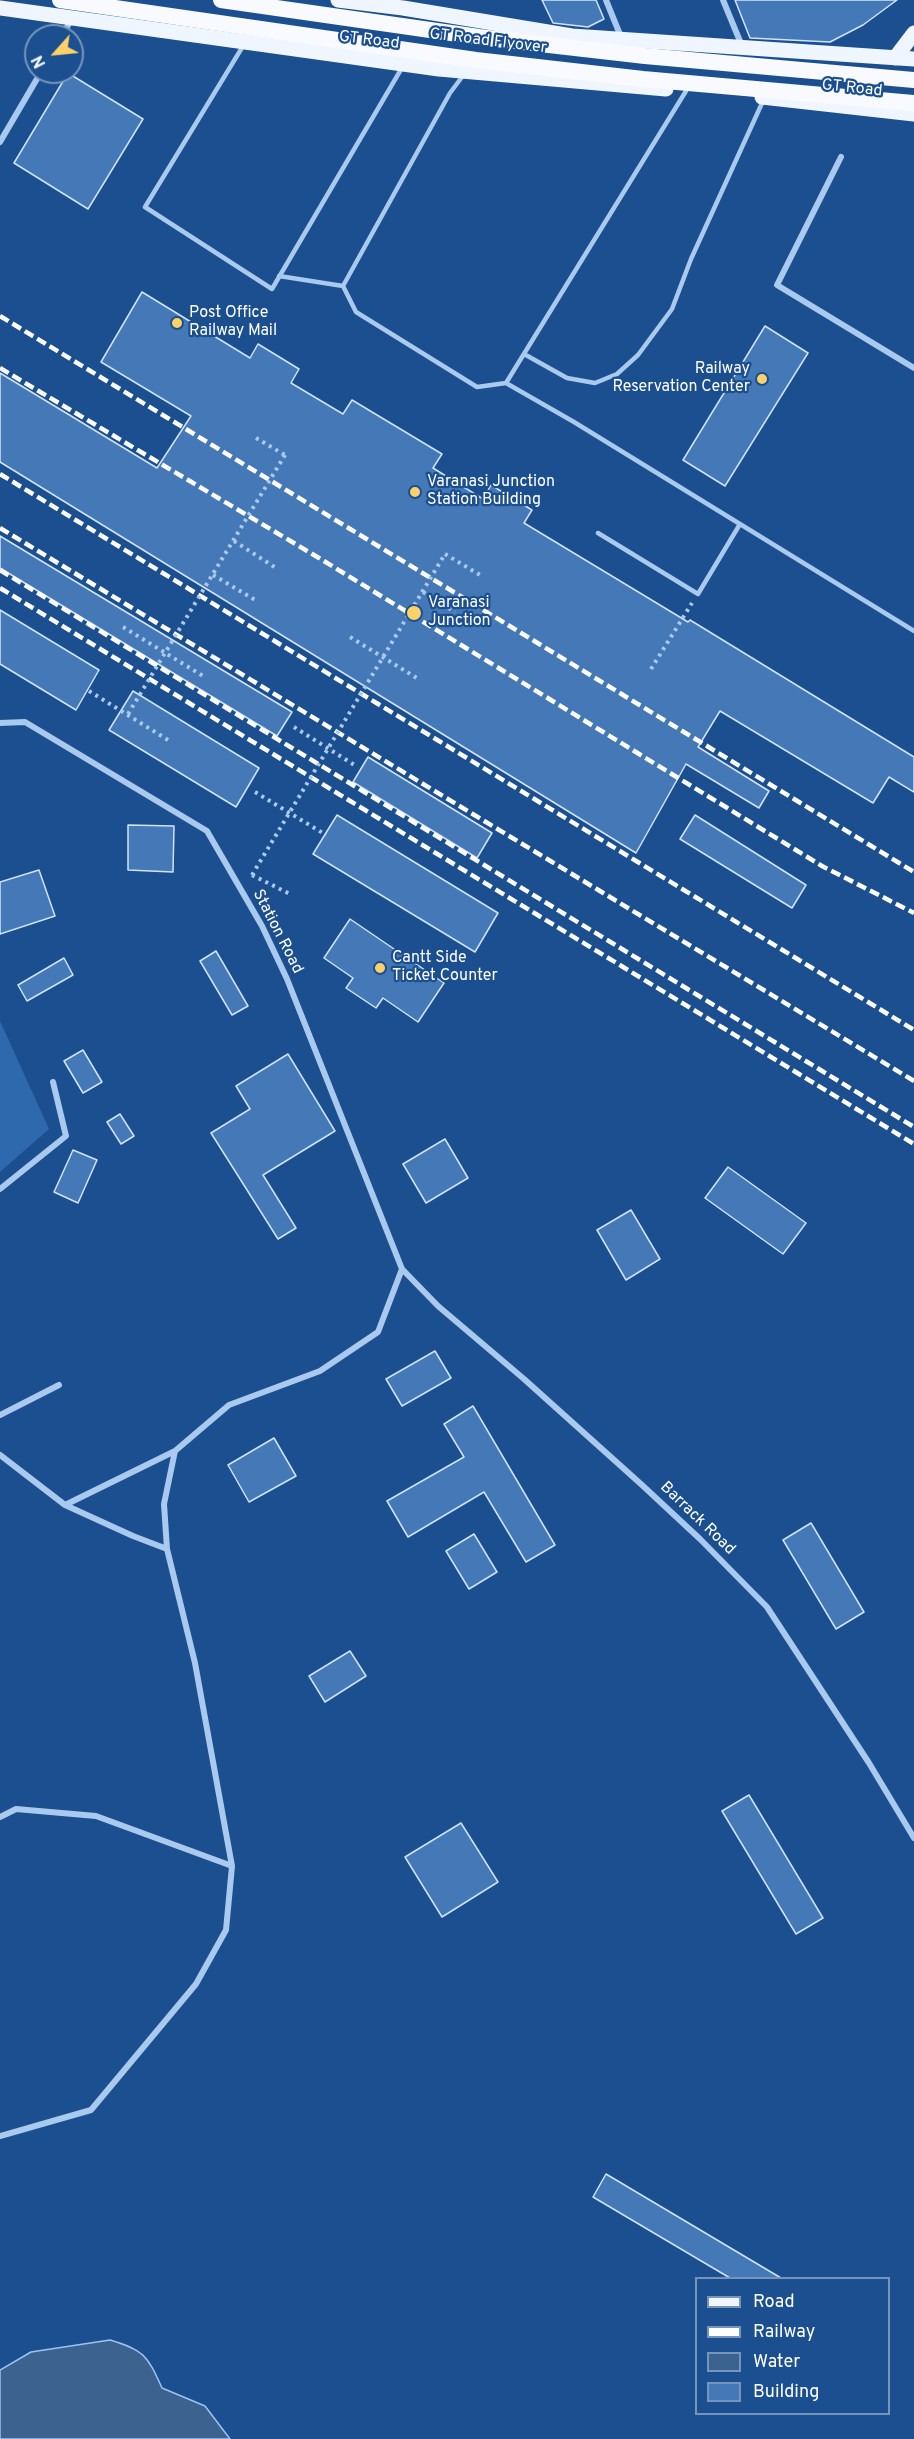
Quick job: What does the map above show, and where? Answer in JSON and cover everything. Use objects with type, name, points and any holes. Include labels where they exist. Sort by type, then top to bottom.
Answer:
[{"type":"highway","name":"GT Road Flyover","points":[[60,0],[476,60],[643,79],[914,103]]},
{"type":"highway","name":"GT Road Flyover","points":[[221,0],[479,37],[597,51],[914,80]]},
{"type":"main road","name":"GT Road","points":[[338,0],[403,4],[572,36],[914,59]]},
{"type":"main road","name":"GT Road","points":[[0,8],[466,72],[765,98],[914,114]]},
{"type":"main road","points":[[895,58],[914,33]]},
{"type":"street","points":[[606,0],[623,40]]},
{"type":"street","points":[[723,0],[743,49]]},
{"type":"street","points":[[69,24],[72,18]]},
{"type":"street","points":[[0,141],[33,84]]},
{"type":"street","points":[[841,157],[777,285],[914,368]]},
{"type":"street","name":"Station Road","points":[[0,723],[24,722],[207,831],[262,926],[287,979],[402,1269]]},
{"type":"street","points":[[0,1189],[66,1136],[54,1082]]},
{"type":"street","points":[[65,1505],[175,1451],[229,1405],[320,1371],[378,1332],[402,1269]]},
{"type":"street","name":"Barrack Road","points":[[402,1269],[438,1306],[524,1379],[658,1500],[767,1607],[869,1763],[914,1838]]},
{"type":"street","points":[[0,1415],[59,1385]]},
{"type":"street","points":[[0,2136],[91,2110],[196,1984],[226,1930],[232,1866],[195,1663],[167,1549],[164,1504],[175,1451]]},
{"type":"street","points":[[0,1455],[65,1505],[167,1549]]},
{"type":"street","points":[[0,1817],[16,1809],[96,1816],[232,1866]]},
{"type":"lane","points":[[245,43],[145,207],[272,288],[404,64]]},
{"type":"lane","points":[[343,286],[450,93],[466,72]]},
{"type":"lane","points":[[506,383],[686,91]]},
{"type":"lane","points":[[524,354],[567,378],[595,383],[617,374],[638,355],[672,309],[691,259],[765,98]]},
{"type":"lane","points":[[279,276],[343,286]]},
{"type":"lane","points":[[343,286],[356,312],[477,387],[506,383],[574,422],[914,631]]},
{"type":"lane","points":[[598,533],[698,594],[740,524]]},
{"type":"path","points":[[128,714],[285,455],[256,438]]},
{"type":"path","points":[[234,541],[276,568]]},
{"type":"path","points":[[290,894],[252,874],[445,554],[480,576]]},
{"type":"path","points":[[213,575],[257,601]]},
{"type":"path","points":[[423,592],[455,612]]},
{"type":"path","points":[[651,669],[698,594]]},
{"type":"path","points":[[123,627],[203,676]]},
{"type":"path","points":[[350,636],[420,680]]},
{"type":"path","points":[[90,691],[168,740]]},
{"type":"path","points":[[294,727],[356,766]]},
{"type":"path","points":[[255,792],[326,835]]},
{"type":"shaded area","points":[[0,1021],[49,1129],[0,1172]]},
{"type":"water","points":[[110,2340],[130,2347],[143,2355],[162,2388],[205,2406],[230,2439],[0,2439],[0,2370],[31,2352]]},
{"type":"building","points":[[542,0],[596,0],[604,19],[588,27],[553,23]]},
{"type":"building","points":[[735,0],[897,0],[863,25],[830,42],[750,38]]},
{"type":"building","points":[[84,83],[143,119],[88,209],[14,163],[61,84]]},
{"type":"building","points":[[142,292],[250,358],[258,344],[299,369],[291,383],[343,414],[352,400],[442,454],[433,468],[483,499],[491,485],[532,510],[524,523],[688,622],[690,620],[914,757],[914,792],[889,777],[873,803],[720,711],[698,747],[769,791],[759,808],[686,764],[636,853],[0,462],[0,373],[157,468],[191,416],[101,362]]},
{"type":"building","name":"Railway Reservation Center","points":[[765,326],[808,353],[725,486],[683,460]]},
{"type":"building","points":[[0,536],[292,712],[277,736],[0,568]]},
{"type":"building","points":[[0,610],[99,670],[76,710],[0,664]]},
{"type":"building","points":[[133,691],[259,768],[236,807],[109,730]]},
{"type":"building","points":[[368,757],[492,833],[477,858],[353,782]]},
{"type":"building","points":[[337,815],[498,913],[475,952],[313,854]]},
{"type":"building","points":[[695,815],[806,885],[792,908],[680,839]]},
{"type":"building","points":[[128,825],[174,826],[173,872],[128,870]]},
{"type":"building","points":[[39,870],[55,916],[0,934],[0,882]]},
{"type":"building","name":"Cantt Side Ticket Counter","points":[[350,919],[444,983],[418,1022],[383,998],[376,1008],[346,988],[353,978],[324,958]]},
{"type":"building","points":[[216,951],[248,1006],[232,1015],[200,961]]},
{"type":"building","points":[[64,958],[73,975],[27,1001],[18,985]]},
{"type":"building","points":[[83,1050],[102,1082],[83,1093],[64,1061]]},
{"type":"building","points":[[288,1054],[335,1131],[263,1175],[296,1228],[278,1239],[211,1133],[250,1109],[236,1086]]},
{"type":"building","points":[[120,1114],[134,1136],[121,1144],[107,1122]]},
{"type":"building","points":[[445,1139],[468,1178],[426,1203],[403,1164]]},
{"type":"building","points":[[73,1150],[97,1160],[78,1203],[54,1192]]},
{"type":"building","points":[[728,1167],[806,1223],[783,1254],[705,1198]]},
{"type":"building","points":[[631,1210],[660,1259],[626,1280],[597,1230]]},
{"type":"building","points":[[435,1351],[451,1378],[402,1406],[386,1379]]},
{"type":"building","points":[[473,1406],[555,1545],[526,1562],[484,1492],[408,1537],[387,1501],[464,1457],[444,1424]]},
{"type":"building","points":[[274,1438],[296,1476],[249,1502],[228,1465]]},
{"type":"building","points":[[811,1523],[864,1612],[836,1629],[783,1540]]},
{"type":"building","points":[[474,1534],[497,1572],[469,1589],[446,1551]]},
{"type":"building","points":[[350,1651],[366,1676],[325,1702],[309,1676]]},
{"type":"building","points":[[749,1795],[823,1918],[796,1934],[722,1811]]},
{"type":"building","points":[[461,1823],[498,1882],[442,1917],[405,1857]]},
{"type":"building","points":[[606,2174],[779,2277],[728,2277],[593,2197]]},
{"type":"railway","points":[[0,316],[914,872]]},
{"type":"railway","points":[[0,368],[319,558],[822,866],[914,913]]},
{"type":"railway","points":[[0,474],[914,1030]]},
{"type":"railway","points":[[0,528],[914,1081]]},
{"type":"railway","points":[[0,570],[914,1127]]},
{"type":"railway","points":[[0,588],[914,1144]]},
{"type":"place","name":"Post Office Railway Mail","points":[[177,323]]},
{"type":"place","name":"Railway Reservation Center","points":[[762,379]]},
{"type":"place","name":"Varanasi Junction Station Building","points":[[415,492]]},
{"type":"place","name":"Varanasi Junction","points":[[414,613]]},
{"type":"place","name":"Cantt Side Ticket Counter","points":[[380,968]]}]
